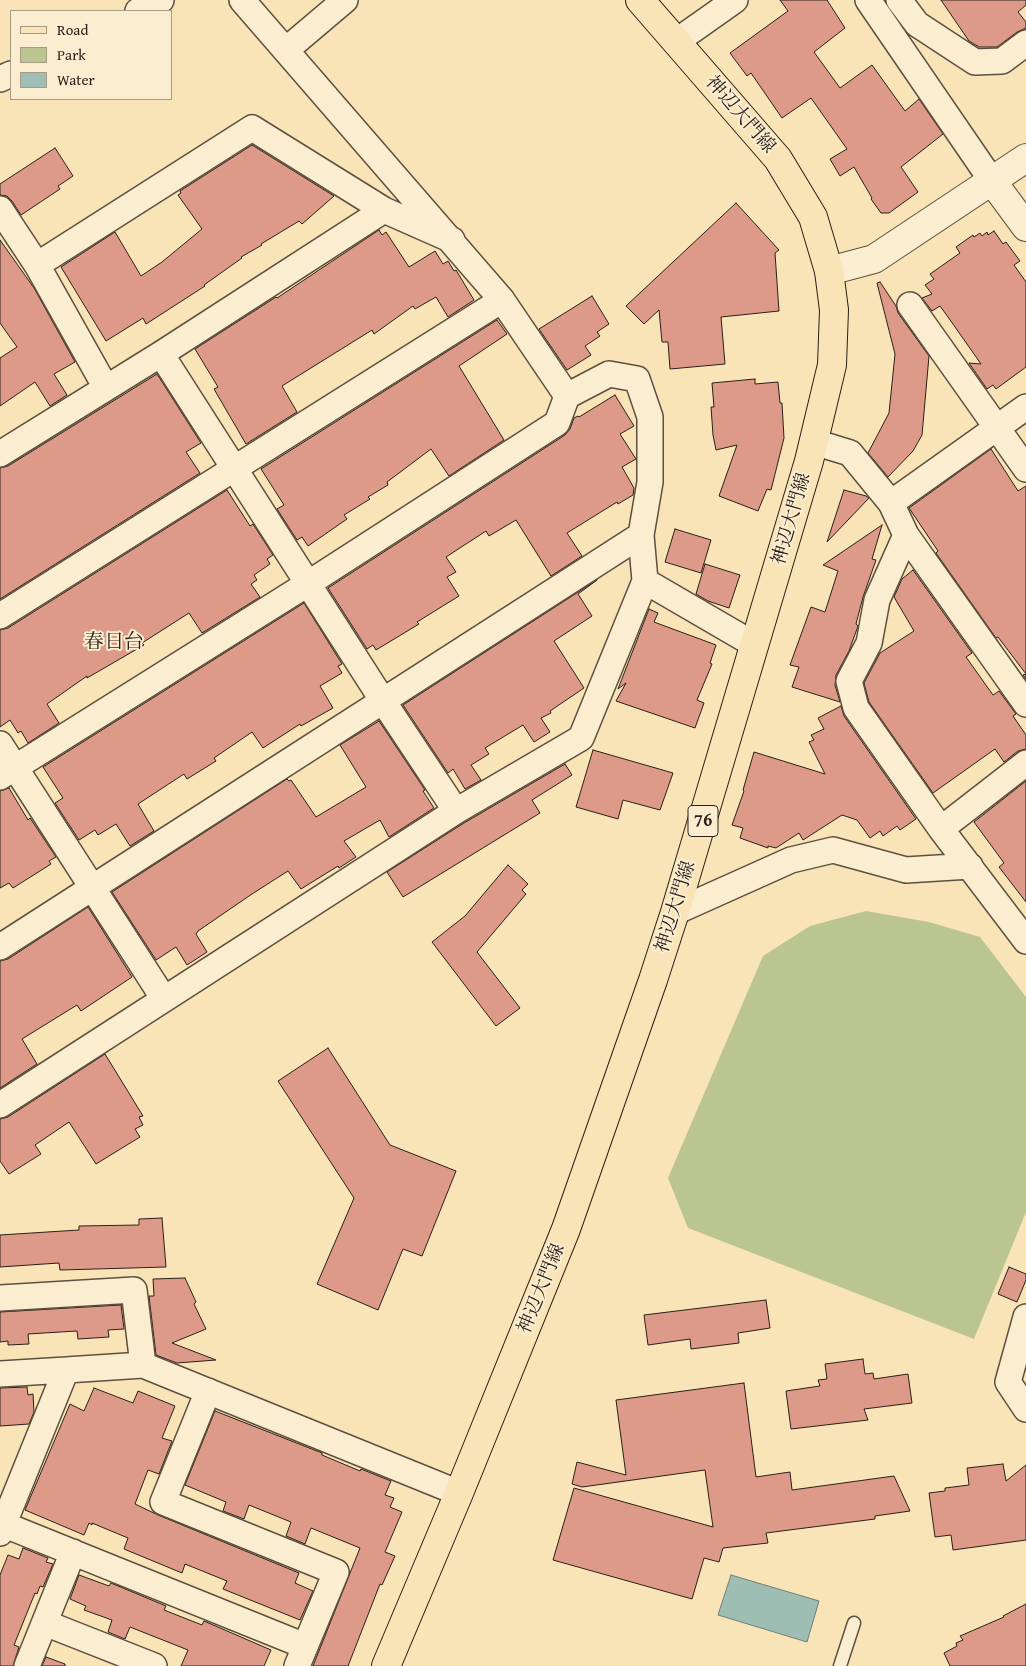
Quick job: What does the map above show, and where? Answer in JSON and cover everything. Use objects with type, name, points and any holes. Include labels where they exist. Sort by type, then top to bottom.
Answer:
[{"type":"main road","name":"神辺大門線","points":[[386,1666],[459,1493],[566,1229],[675,912],[814,442],[832,365],[834,310],[829,271],[813,217],[778,159],[640,0]]},
{"type":"street","points":[[140,10],[161,0]]},
{"type":"street","points":[[242,0],[452,240],[502,300],[566,396]]},
{"type":"street","points":[[286,50],[345,0]]},
{"type":"street","points":[[677,41],[735,0]]},
{"type":"street","points":[[868,0],[992,181],[1026,227]]},
{"type":"street","points":[[899,0],[917,24],[975,62],[1002,61],[1026,43]]},
{"type":"street","points":[[37,265],[252,128],[384,210],[452,240]]},
{"type":"street","points":[[829,271],[874,259],[1026,158]]},
{"type":"street","points":[[0,209],[37,265],[106,388]]},
{"type":"street","points":[[0,454],[161,354],[384,210]]},
{"type":"street","points":[[0,616],[502,300]]},
{"type":"street","points":[[910,305],[1026,469]]},
{"type":"street","points":[[161,354],[383,701],[456,811]]},
{"type":"street","points":[[0,1105],[456,811],[581,738],[645,581],[641,535],[650,482],[650,417],[637,379],[609,374],[566,396],[557,423],[309,583],[7,772]]},
{"type":"street","points":[[891,503],[1026,407]]},
{"type":"street","points":[[814,442],[850,453],[891,503],[906,535],[1026,704]]},
{"type":"street","points":[[0,947],[641,535]]},
{"type":"street","points":[[906,535],[877,600],[869,643],[849,682],[856,708],[941,829],[1026,941]]},
{"type":"street","points":[[645,581],[755,645]]},
{"type":"street","points":[[0,744],[7,772],[93,888],[164,999]]},
{"type":"street","points":[[941,829],[1026,763]]},
{"type":"street","points":[[675,912],[791,860],[833,850],[906,870],[970,866]]},
{"type":"street","points":[[0,1298],[134,1290],[143,1365]]},
{"type":"street","points":[[1026,1317],[1008,1382],[1026,1409]]},
{"type":"street","points":[[0,1374],[143,1365],[459,1493]]},
{"type":"street","points":[[66,1370],[1,1527],[73,1552],[301,1656],[336,1572],[163,1502],[208,1391]]},
{"type":"street","points":[[27,1666],[73,1552]]},
{"type":"street","points":[[45,1622],[154,1666]]},
{"type":"lane","points":[[840,1666],[854,1624]]},
{"type":"green space","points":[[866,911],[929,922],[980,937],[1026,997],[1026,1212],[974,1339],[688,1228],[668,1178],[763,956],[810,926]]},
{"type":"water","points":[[731,1575],[819,1601],[807,1642],[718,1615]]},
{"type":"building","points":[[780,0],[827,0],[845,28],[814,52],[840,88],[872,65],[905,111],[919,99],[943,134],[901,167],[918,192],[889,213],[881,213],[871,199],[854,167],[840,176],[830,159],[847,149],[811,98],[782,118],[751,73],[747,76],[730,53],[788,11]]},
{"type":"building","points":[[941,0],[1026,0],[1026,5],[1018,12],[1026,22],[1026,28],[1017,32],[997,47],[979,47],[969,41]]},
{"type":"building","points":[[252,145],[334,196],[302,224],[299,221],[261,244],[241,257],[205,286],[146,324],[143,318],[106,341],[61,267],[115,232],[141,276],[162,262],[202,229],[178,195],[181,193],[180,191]]},
{"type":"building","points":[[55,148],[73,176],[58,186],[60,189],[21,215],[7,196],[0,195],[0,184]]},
{"type":"building","points":[[736,203],[779,250],[775,253],[779,311],[721,317],[725,364],[670,369],[668,342],[662,342],[659,310],[644,324],[626,306]]},
{"type":"building","points":[[379,230],[382,235],[386,232],[409,267],[435,251],[443,264],[448,261],[454,271],[456,270],[474,300],[448,317],[436,297],[415,309],[413,306],[374,334],[372,330],[282,386],[297,412],[246,444],[214,389],[218,387],[195,349],[277,298]]},
{"type":"building","points":[[994,231],[1003,244],[1006,242],[1020,261],[1014,265],[1026,282],[1026,367],[996,389],[993,385],[987,389],[969,363],[981,364],[948,317],[940,306],[932,311],[922,298],[932,294],[925,285],[934,279],[930,274],[960,253],[956,247],[973,235],[974,237],[980,233],[982,236],[987,232],[988,235]]},
{"type":"building","points":[[0,240],[34,288],[75,362],[54,374],[67,395],[50,406],[35,382],[0,406],[0,358],[17,347],[0,323]]},
{"type":"building","points":[[880,282],[896,306],[898,313],[929,356],[922,435],[913,451],[888,477],[868,453],[889,413],[895,354],[877,283]]},
{"type":"building","points":[[592,296],[609,324],[597,332],[600,336],[585,346],[591,355],[567,370],[539,329]]},
{"type":"building","points":[[497,320],[507,334],[459,366],[504,440],[449,476],[431,449],[387,482],[388,485],[368,497],[370,499],[344,515],[347,519],[308,546],[302,537],[297,540],[277,509],[284,505],[261,469]]},
{"type":"building","points":[[157,374],[201,443],[186,452],[200,473],[0,599],[0,468],[8,466]]},
{"type":"building","points":[[755,379],[755,384],[778,382],[780,403],[782,403],[784,438],[771,490],[767,489],[758,511],[719,496],[737,445],[716,450],[711,407],[714,407],[712,383]]},
{"type":"building","points":[[615,395],[634,426],[620,434],[636,459],[622,467],[634,488],[633,495],[618,504],[617,502],[567,533],[582,556],[551,576],[516,520],[489,536],[486,531],[446,557],[456,572],[447,577],[459,596],[417,622],[419,624],[376,650],[373,645],[367,649],[328,588],[565,435],[570,429],[574,418],[579,417]]},
{"type":"building","points":[[991,449],[1018,491],[1026,486],[1026,674],[998,637],[996,638],[936,553],[938,551],[909,508]]},
{"type":"building","points":[[227,490],[250,526],[253,524],[273,555],[267,559],[270,564],[254,575],[257,580],[251,584],[260,597],[202,633],[189,613],[142,643],[144,645],[87,678],[87,676],[47,704],[59,723],[28,743],[21,731],[18,733],[10,720],[0,727],[0,630],[8,628]]},
{"type":"building","points":[[844,490],[869,498],[827,542]]},
{"type":"building","points":[[882,525],[872,559],[876,560],[856,624],[858,626],[849,651],[836,675],[835,685],[840,702],[792,687],[799,667],[790,665],[811,607],[825,612],[838,571],[823,565]]},
{"type":"building","points":[[675,529],[711,540],[701,573],[665,562]]},
{"type":"building","points":[[705,564],[740,575],[729,608],[708,601],[696,594]]},
{"type":"building","points":[[913,570],[972,653],[966,657],[993,695],[999,691],[1016,714],[1013,716],[1026,735],[1026,749],[1018,751],[1004,762],[995,749],[933,793],[869,702],[864,683],[880,653],[914,631],[894,597],[902,579]]},
{"type":"building","points":[[597,580],[578,594],[592,616],[554,641],[584,688],[550,711],[551,713],[541,718],[550,732],[534,742],[523,725],[485,748],[489,754],[471,765],[481,780],[465,789],[453,769],[448,773],[403,705]]},
{"type":"building","points":[[304,603],[342,664],[338,666],[342,673],[320,686],[333,708],[301,726],[300,724],[263,748],[252,732],[214,758],[216,761],[187,779],[184,774],[138,804],[154,831],[130,846],[116,824],[98,835],[95,830],[79,840],[55,803],[63,798],[43,767]]},
{"type":"building","points":[[649,609],[658,613],[654,622],[716,645],[710,663],[712,664],[697,700],[704,703],[695,728],[616,701],[626,683],[618,689]]},
{"type":"building","points":[[841,706],[844,716],[916,819],[900,830],[897,826],[883,836],[880,831],[870,838],[857,820],[842,815],[803,840],[799,833],[776,848],[768,846],[768,848],[740,838],[743,828],[732,825],[744,791],[754,752],[825,774],[809,742],[814,740],[811,735],[824,729],[818,718]]},
{"type":"building","points":[[379,721],[425,790],[423,791],[434,808],[389,837],[380,820],[344,841],[356,857],[301,889],[288,871],[198,931],[196,934],[207,952],[187,965],[176,947],[156,960],[112,892],[287,779],[291,780],[316,817],[366,787],[340,745]]},
{"type":"building","points":[[593,750],[673,773],[660,810],[623,800],[618,819],[576,807]]},
{"type":"building","points":[[565,764],[572,775],[532,800],[540,813],[403,897],[387,872],[464,823]]},
{"type":"building","points":[[1026,781],[1026,902],[999,867],[1004,863],[974,822]]},
{"type":"building","points":[[9,788],[28,820],[30,818],[56,857],[49,861],[51,864],[13,888],[9,883],[0,888],[0,791]]},
{"type":"building","points":[[508,865],[528,884],[522,890],[526,894],[477,952],[520,1008],[496,1026],[432,942],[465,916]]},
{"type":"building","points":[[88,907],[132,977],[81,1011],[77,1005],[22,1039],[37,1064],[0,1088],[0,961],[8,959]]},
{"type":"building","points":[[328,1048],[390,1145],[456,1171],[422,1256],[403,1249],[378,1310],[317,1284],[354,1198],[278,1081]]},
{"type":"building","points":[[105,1054],[143,1116],[139,1117],[143,1125],[135,1129],[140,1137],[96,1164],[69,1122],[35,1145],[41,1154],[9,1174],[0,1161],[0,1119],[8,1117]]},
{"type":"building","points":[[162,1218],[166,1267],[60,1270],[59,1263],[0,1267],[0,1235],[79,1230],[79,1226],[139,1225],[139,1219]]},
{"type":"building","points":[[1009,1267],[1026,1274],[1026,1280],[1017,1302],[998,1294]]},
{"type":"building","points":[[185,1278],[196,1302],[194,1304],[206,1329],[172,1343],[216,1360],[177,1363],[156,1355],[149,1296],[154,1296],[153,1279]]},
{"type":"building","points":[[766,1300],[770,1328],[738,1333],[739,1343],[691,1349],[690,1339],[648,1345],[644,1315]]},
{"type":"building","points":[[121,1305],[124,1329],[108,1330],[109,1337],[78,1339],[77,1331],[28,1334],[29,1344],[8,1345],[8,1341],[0,1342],[0,1312]]},
{"type":"building","points":[[863,1359],[865,1374],[873,1373],[874,1379],[908,1374],[912,1403],[864,1409],[868,1420],[791,1429],[786,1391],[820,1386],[818,1380],[827,1379],[825,1364]]},
{"type":"building","points":[[744,1383],[756,1477],[790,1472],[792,1490],[894,1476],[910,1511],[875,1516],[875,1519],[766,1533],[768,1543],[723,1548],[719,1562],[704,1558],[692,1599],[553,1560],[574,1488],[713,1527],[705,1470],[582,1487],[572,1484],[577,1462],[626,1475],[616,1400]]},
{"type":"building","points":[[27,1387],[28,1395],[33,1394],[34,1412],[29,1424],[0,1426],[0,1388]]},
{"type":"building","points":[[94,1388],[133,1403],[138,1391],[175,1406],[162,1438],[172,1441],[159,1474],[148,1470],[135,1504],[299,1573],[295,1583],[313,1591],[300,1620],[223,1589],[227,1581],[185,1564],[182,1573],[124,1549],[128,1538],[92,1523],[92,1525],[89,1523],[84,1535],[25,1510],[70,1404],[84,1411]]},
{"type":"building","points":[[215,1411],[322,1453],[322,1455],[360,1471],[361,1469],[391,1481],[385,1495],[394,1498],[390,1507],[402,1512],[385,1552],[395,1556],[382,1585],[380,1584],[348,1666],[313,1666],[360,1548],[311,1528],[305,1544],[286,1536],[291,1522],[249,1505],[244,1519],[223,1511],[226,1502],[185,1485]]},
{"type":"building","points":[[1003,1464],[1006,1481],[1026,1465],[1026,1540],[953,1550],[951,1535],[935,1537],[929,1493],[945,1491],[945,1488],[969,1485],[967,1468]]},
{"type":"building","points":[[23,1548],[48,1558],[46,1562],[53,1564],[43,1587],[40,1586],[37,1594],[35,1593],[14,1645],[19,1647],[13,1666],[0,1666],[0,1575],[8,1555],[19,1559]]},
{"type":"building","points":[[79,1575],[109,1586],[111,1583],[166,1606],[164,1610],[202,1625],[204,1621],[271,1650],[264,1666],[181,1666],[188,1650],[130,1627],[125,1639],[108,1632],[112,1620],[84,1610],[86,1606],[70,1599]]},
{"type":"building","points":[[1026,1604],[1026,1666],[950,1666],[944,1653],[957,1646],[956,1643],[963,1640],[960,1636],[1004,1617]]},
{"type":"building","points":[[46,1657],[65,1664],[65,1666],[42,1666]]},
{"type":"district","name":"春日台","points":[[114,643]]}]
